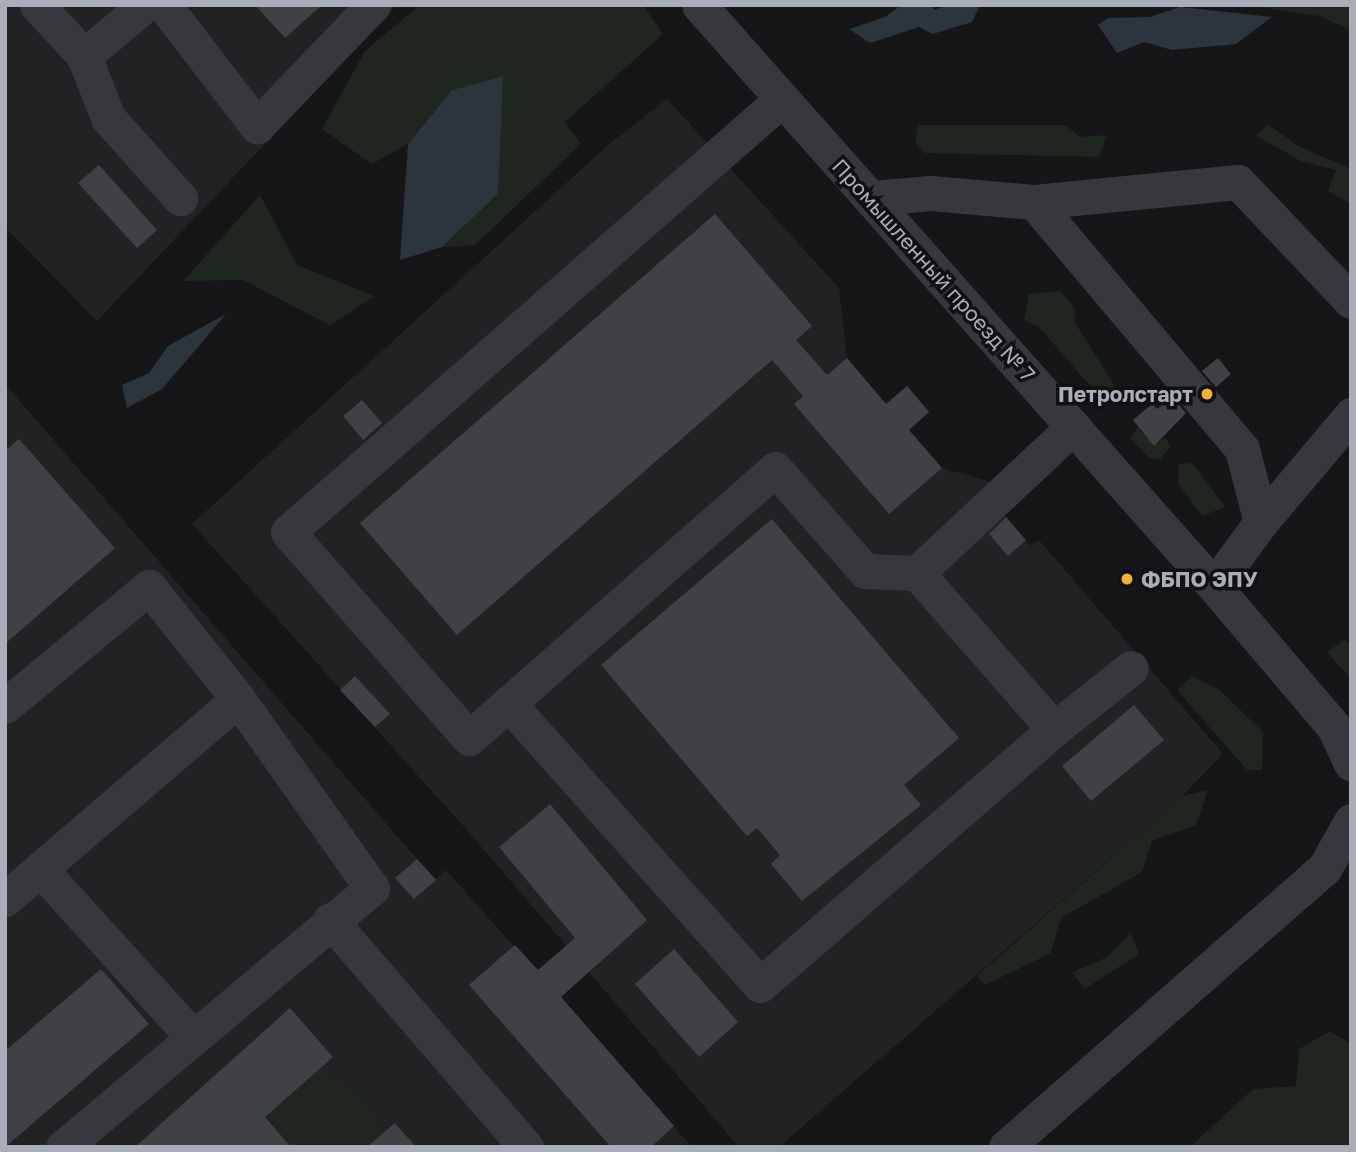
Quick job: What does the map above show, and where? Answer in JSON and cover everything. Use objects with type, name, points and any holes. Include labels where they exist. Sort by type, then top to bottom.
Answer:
[{"type":"street","points":[[37,5],[85,56],[108,118],[180,198]]},
{"type":"street","points":[[85,56],[145,5]]},
{"type":"street","points":[[164,5],[257,126],[373,5]]},
{"type":"street","name":"Промышленный проезд № 7","points":[[699,5],[1214,586],[1334,727],[1351,763]]},
{"type":"street","points":[[781,100],[288,532],[469,738],[775,469],[864,571],[917,573],[1073,427]]},
{"type":"street","points":[[872,198],[931,193],[1034,202],[1238,182],[1351,301]]},
{"type":"street","points":[[1034,202],[1242,449],[1261,522]]},
{"type":"street","points":[[1214,586],[1261,522],[1351,415]]},
{"type":"street","points":[[917,573],[1054,729]]},
{"type":"street","points":[[5,706],[149,587],[238,699],[372,888],[330,920],[63,1147]]},
{"type":"street","points":[[508,703],[760,985],[1054,729],[1131,668]]},
{"type":"street","points":[[5,899],[238,699]]},
{"type":"street","points":[[1006,1147],[1324,869],[1351,821]]},
{"type":"street","points":[[40,869],[192,1036]]},
{"type":"street","points":[[330,920],[526,1147]]},
{"type":"shaded area","points":[[5,5],[397,5],[97,321],[5,227]]},
{"type":"shaded area","points":[[420,5],[643,5],[663,34],[565,122],[581,144],[475,245],[442,247],[498,194],[502,76],[452,90],[408,144],[372,164],[322,129],[365,51]]},
{"type":"shaded area","points":[[901,5],[933,5],[934,10],[947,5],[980,5],[972,22],[933,34],[919,27],[870,43],[849,29],[885,17]]},
{"type":"shaded area","points":[[1247,5],[1351,5],[1351,30],[1319,16]]},
{"type":"shaded area","points":[[1180,7],[1272,17],[1236,44],[1172,50],[1144,42],[1117,53],[1098,25],[1108,18],[1150,17]]},
{"type":"shaded area","points":[[503,76],[498,194],[442,247],[400,260],[408,144],[452,90]]},
{"type":"shaded area","points":[[667,99],[839,288],[847,358],[886,404],[907,386],[929,412],[909,430],[942,468],[988,481],[1001,494],[1000,510],[1031,546],[1039,540],[1223,754],[1182,796],[779,1147],[739,1147],[466,829],[192,524],[608,145]]},
{"type":"shaded area","points":[[1268,124],[1298,146],[1351,169],[1351,204],[1328,191],[1336,170],[1301,161],[1256,136]]},
{"type":"shaded area","points":[[917,125],[1066,125],[1079,137],[1107,135],[1099,157],[925,153],[916,144]]},
{"type":"shaded area","points":[[260,195],[297,265],[375,296],[330,325],[243,280],[183,281]]},
{"type":"shaded area","points":[[1060,291],[1075,309],[1075,323],[1115,386],[1101,398],[1038,326],[1024,321],[1029,294]]},
{"type":"shaded area","points":[[226,314],[162,389],[127,408],[122,385],[149,373],[168,346]]},
{"type":"shaded area","points":[[5,384],[417,859],[436,879],[446,870],[692,1147],[5,1147]]},
{"type":"shaded area","points":[[1138,427],[1154,445],[1165,437],[1171,447],[1160,459],[1149,458],[1130,438]]},
{"type":"shaded area","points":[[1192,463],[1225,507],[1202,516],[1178,483],[1179,464]]},
{"type":"shaded area","points":[[1344,640],[1351,643],[1351,679],[1327,652]]},
{"type":"shaded area","points":[[1192,676],[1220,690],[1263,732],[1262,770],[1247,770],[1177,690]]},
{"type":"shaded area","points":[[1208,790],[1196,825],[1152,841],[1142,872],[1061,918],[1051,953],[985,985],[977,976],[1182,796]]},
{"type":"shaded area","points":[[1131,933],[1139,954],[1085,989],[1072,973],[1107,957]]},
{"type":"shaded area","points":[[1330,1031],[1351,1044],[1351,1147],[1190,1147],[1253,1089],[1296,1086],[1299,1049]]},
{"type":"shaded area","points":[[319,1069],[363,1098],[384,1132],[368,1147],[291,1147],[265,1117]]},
{"type":"building","points":[[255,5],[322,5],[285,38]]},
{"type":"building","points":[[99,165],[157,230],[137,248],[78,183]]},
{"type":"building","points":[[715,214],[812,326],[796,340],[827,375],[847,358],[886,404],[907,386],[929,412],[909,430],[942,468],[889,514],[794,404],[803,396],[772,360],[457,635],[360,523]]},
{"type":"building","points":[[1218,358],[1231,374],[1216,387],[1202,371]]},
{"type":"building","points":[[1172,397],[1186,413],[1154,446],[1133,420],[1152,404],[1157,409]]},
{"type":"building","points":[[362,400],[382,423],[363,440],[343,416]]},
{"type":"building","points":[[19,439],[115,548],[5,644],[5,451]]},
{"type":"building","points":[[1006,517],[1026,540],[1008,556],[989,534]]},
{"type":"building","points":[[772,519],[959,738],[904,785],[921,805],[802,901],[771,864],[780,855],[757,828],[747,836],[601,665]]},
{"type":"building","points":[[355,676],[390,714],[375,727],[340,690]]},
{"type":"building","points":[[1134,705],[1164,740],[1091,801],[1062,766]]},
{"type":"building","points":[[550,804],[647,920],[561,997],[674,1126],[651,1147],[611,1147],[469,985],[515,945],[538,970],[575,938],[499,847]]},
{"type":"building","points":[[417,859],[436,880],[414,899],[395,878]]},
{"type":"building","points":[[674,949],[738,1022],[699,1057],[635,984]]},
{"type":"building","points":[[101,969],[149,1024],[5,1147],[5,1051]]},
{"type":"building","points":[[290,1008],[333,1057],[265,1117],[291,1147],[135,1147]]},
{"type":"building","points":[[395,1123],[416,1147],[367,1147]]},
{"type":"place","name":"Петролстарт","points":[[1207,394]]},
{"type":"place","name":"ФБПО ЭПУ","points":[[1127,579]]}]
